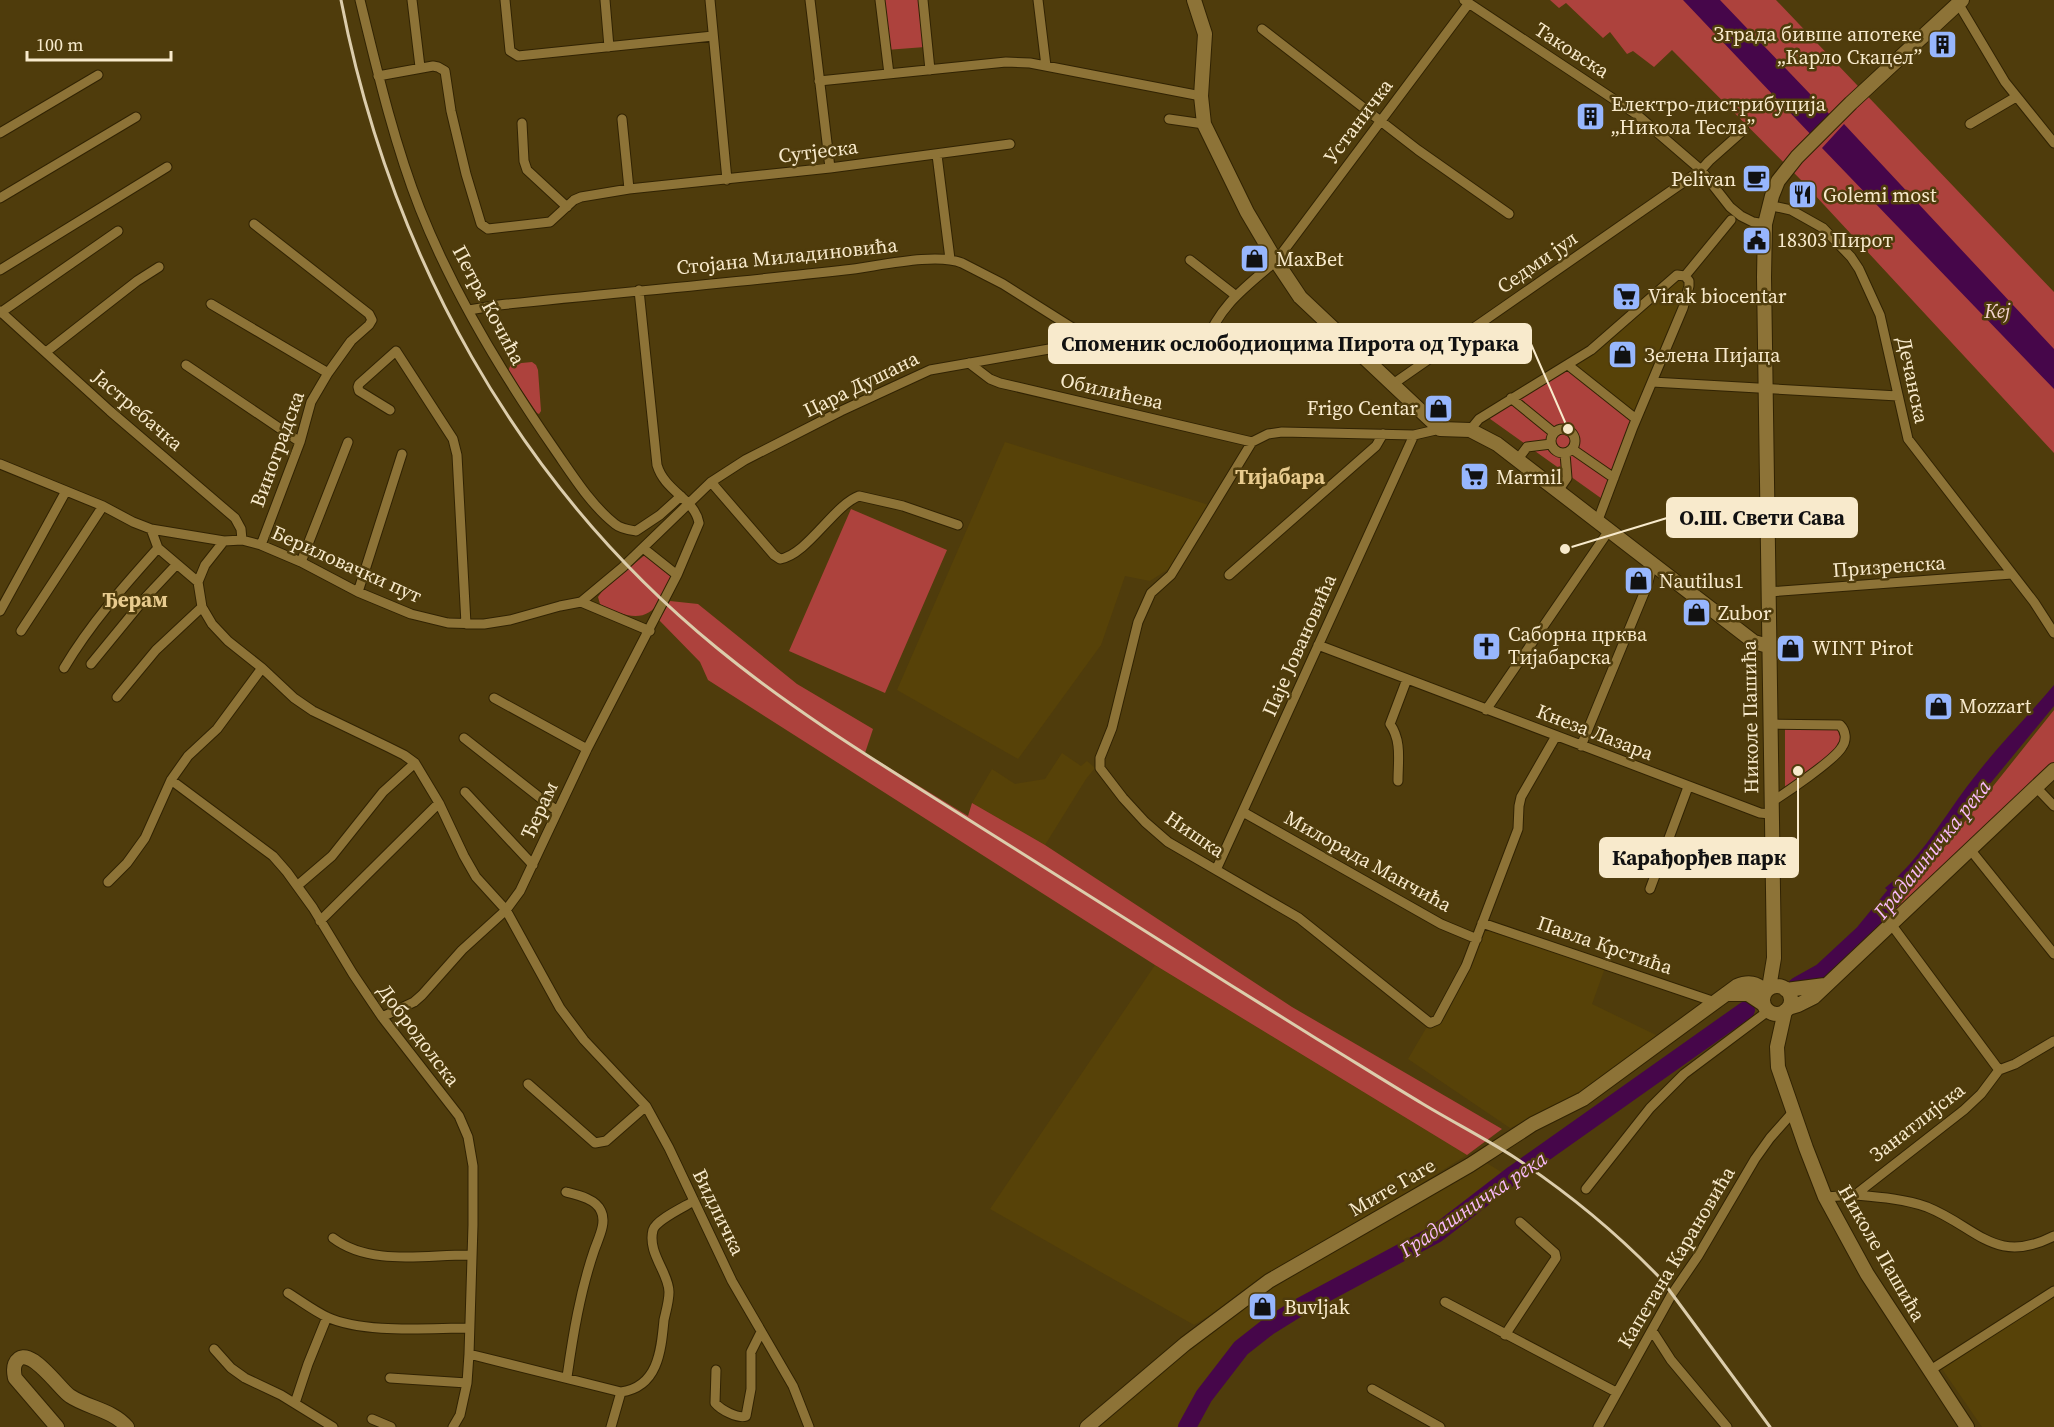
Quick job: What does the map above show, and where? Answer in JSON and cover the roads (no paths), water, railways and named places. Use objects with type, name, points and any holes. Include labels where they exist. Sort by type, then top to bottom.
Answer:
[{"type":"main road","points":[[1194,0],[1205,34],[1201,96],[1204,124],[1247,212],[1300,297],[1440,429],[1470,430],[1497,444],[1754,642],[1768,646]]},
{"type":"main road","name":"Николе Пашића","points":[[1960,2],[1851,103],[1797,157],[1774,190],[1765,224],[1764,277],[1772,966],[1778,968],[1773,999],[1772,1035],[1777,1047],[1778,1067],[1825,1197],[1852,1250],[1966,1427]]},
{"type":"main road","points":[[1720,998],[1736,993],[1773,999],[1825,985],[2054,770]]},
{"type":"main road","points":[[1772,966],[1773,999]]},
{"type":"main road","name":"Мите Гаге","points":[[1087,1427],[1185,1344],[1269,1281],[1470,1165],[1533,1124],[1583,1099],[1742,984],[1773,999]]},
{"type":"main road","points":[[57,1427],[15,1378],[15,1363],[21,1358],[27,1357],[39,1363],[56,1384],[70,1396],[117,1418],[127,1427]]},
{"type":"street","name":"Петра Кочића","points":[[360,0],[378,76],[420,209],[488,347],[527,410],[580,486],[616,526],[636,531],[660,515],[681,496]]},
{"type":"street","points":[[412,0],[420,68]]},
{"type":"street","points":[[505,0],[509,47],[512,54],[522,56],[713,36]]},
{"type":"street","points":[[605,0],[609,47]]},
{"type":"street","points":[[710,0],[727,180]]},
{"type":"street","points":[[810,0],[830,168]]},
{"type":"street","points":[[880,0],[889,74]]},
{"type":"street","points":[[923,0],[930,70]]},
{"type":"street","points":[[1038,0],[1046,66]]},
{"type":"street","name":"Устаничка","points":[[1204,346],[1222,309],[1235,295],[1276,261],[1466,2]]},
{"type":"street","name":"Таковска","points":[[1466,2],[1636,114],[1701,170],[1735,212],[1753,222],[1765,224]]},
{"type":"street","points":[[1960,2],[1992,61],[2016,97],[2052,138]]},
{"type":"street","points":[[1262,29],[1436,163],[1509,214]]},
{"type":"street","points":[[819,81],[1006,62],[1046,66],[1201,96]]},
{"type":"street","name":"Сутјеска","points":[[378,76],[438,67],[446,73],[451,111],[463,164],[483,227],[488,229],[550,222],[581,197],[629,189],[830,168],[1010,144]]},
{"type":"street","points":[[0,133],[98,75]]},
{"type":"street","points":[[1970,124],[2016,97]]},
{"type":"street","points":[[0,198],[136,117]]},
{"type":"street","points":[[622,119],[629,189]]},
{"type":"street","points":[[1169,119],[1204,124]]},
{"type":"street","points":[[522,123],[524,160],[527,170],[567,207]]},
{"type":"street","name":"Седми јул","points":[[1393,384],[1701,170],[1744,130]]},
{"type":"street","points":[[937,155],[950,259]]},
{"type":"street","points":[[0,270],[167,167]]},
{"type":"street","name":"Дечанска","points":[[1777,207],[1791,210],[1823,228],[1851,257],[1859,269],[1880,315],[1908,439],[2034,602],[2054,633]]},
{"type":"street","points":[[1685,276],[1731,220]]},
{"type":"street","name":"Виноградска","points":[[254,224],[371,317],[369,326],[351,341],[311,402],[300,442],[261,545]]},
{"type":"street","points":[[0,312],[118,231]]},
{"type":"street","name":"Стојана Миладиновића","points":[[469,310],[639,290],[846,270],[909,261],[950,259],[973,268],[1032,302],[1079,332],[1083,343]]},
{"type":"street","points":[[1190,260],[1235,295]]},
{"type":"street","points":[[46,352],[136,280],[159,267]]},
{"type":"street","points":[[1470,430],[1479,418],[1591,350],[1677,275],[1685,276]]},
{"type":"street","points":[[1598,520],[1636,419],[1686,301],[1689,286],[1685,276]]},
{"type":"street","points":[[639,290],[657,465],[666,483],[688,503],[697,515],[699,523],[678,574],[643,548]]},
{"type":"street","points":[[211,304],[328,373]]},
{"type":"street","name":"Јастребачка","points":[[0,312],[118,419],[234,518],[241,529],[242,540]]},
{"type":"street","name":"Цара Душана","points":[[581,602],[643,548],[711,482],[745,460],[930,370],[1083,343],[1132,342],[1204,346],[1336,358],[1360,352]]},
{"type":"street","points":[[390,410],[359,391],[358,387],[396,351],[453,439],[457,455],[466,624]]},
{"type":"street","name":"Обилићева","points":[[969,363],[990,379],[1000,383],[1252,442]]},
{"type":"street","points":[[186,365],[300,442]]},
{"type":"street","points":[[1568,365],[1636,419]]},
{"type":"street","points":[[1652,382],[1898,396]]},
{"type":"street","points":[[1511,398],[1554,433]]},
{"type":"street","points":[[1252,442],[1268,434],[1282,432],[1414,435],[1440,429]]},
{"type":"street","points":[[1551,444],[1554,433],[1561,429],[1569,431],[1574,438],[1569,451],[1567,478],[1558,491]]},
{"type":"street","points":[[1228,575],[1376,446],[1383,434]]},
{"type":"street","name":"Паје Јовановића","points":[[1216,870],[1414,435]]},
{"type":"street","points":[[301,562],[348,442]]},
{"type":"street","name":"Нишка","points":[[1252,442],[1171,575],[1151,593],[1138,622],[1112,728],[1099,764],[1123,798],[1158,833],[1176,847],[1299,918],[1430,1023],[1437,1020],[1466,966],[1477,939]]},
{"type":"street","points":[[1551,444],[1557,452],[1569,451],[1614,478]]},
{"type":"street","points":[[1518,459],[1527,447],[1551,444]]},
{"type":"street","points":[[358,592],[402,454]]},
{"type":"street","name":"Бериловачки пут","points":[[0,464],[103,506],[151,529],[224,541],[242,540],[261,545],[301,562],[358,592],[411,614],[466,624],[510,620],[581,602]]},
{"type":"street","points":[[711,482],[780,559],[792,555],[851,500],[859,496],[903,506],[958,525]]},
{"type":"street","points":[[0,611],[66,491]]},
{"type":"street","points":[[21,631],[103,506]]},
{"type":"street","points":[[151,529],[158,548],[198,582]]},
{"type":"street","points":[[1486,710],[1610,529]]},
{"type":"street","points":[[224,541],[205,565],[198,582],[202,608],[212,624],[228,641],[294,698],[313,711],[388,747],[415,763],[383,792],[332,856],[297,886]]},
{"type":"street","points":[[64,668],[102,613],[158,548]]},
{"type":"street","points":[[1581,746],[1647,586],[1653,563]]},
{"type":"street","points":[[91,664],[146,597],[177,564]]},
{"type":"street","name":"Ђерам","points":[[382,1017],[414,1002],[422,995],[468,944],[506,910],[520,891],[587,749],[678,574]]},
{"type":"street","name":"Призренска","points":[[1768,592],[2012,574]]},
{"type":"street","points":[[581,602],[650,631]]},
{"type":"street","points":[[117,697],[156,650],[202,608]]},
{"type":"street","name":"Кнеза Лазара","points":[[1318,645],[1688,787],[1760,813],[1770,809]]},
{"type":"street","points":[[108,882],[127,863],[145,838],[171,780],[188,756],[226,717],[262,668]]},
{"type":"street","points":[[1398,781],[1397,734],[1390,724],[1407,679]]},
{"type":"street","points":[[494,698],[587,749]]},
{"type":"street","points":[[1769,724],[1840,725],[1845,737],[1841,750],[1785,794],[1770,809]]},
{"type":"street","points":[[1477,939],[1518,829],[1521,797],[1556,736]]},
{"type":"street","points":[[464,738],[557,811]]},
{"type":"street","name":"Видличка","points":[[415,763],[439,803],[472,870],[506,910],[560,1008],[584,1040],[646,1106],[732,1281],[793,1386],[809,1427]]},
{"type":"street","name":"Добродолска","points":[[171,780],[273,856],[297,886],[382,1017],[459,1116],[468,1137],[473,1166],[472,1255],[467,1383],[460,1415],[453,1427]]},
{"type":"street","points":[[2036,786],[2054,806]]},
{"type":"street","points":[[1650,889],[1688,787]]},
{"type":"street","points":[[465,792],[533,865]]},
{"type":"street","points":[[320,921],[439,803]]},
{"type":"street","name":"Милорада Манчића","points":[[1243,812],[1348,869],[1441,924],[1477,939]]},
{"type":"street","points":[[1969,848],[2054,954]]},
{"type":"street","name":"Павла Крстића","points":[[1482,923],[1720,998]]},
{"type":"street","points":[[1891,924],[1999,1070]]},
{"type":"street","points":[[1586,1188],[1650,1108],[1683,1074],[1773,999]]},
{"type":"street","name":"Занатлијска","points":[[1855,1195],[1964,1110],[1981,1094],[1999,1070],[2015,1064],[2054,1041]]},
{"type":"street","points":[[528,1084],[596,1143],[606,1141],[646,1106]]},
{"type":"street","name":"Капетана Карановића","points":[[1599,1427],[1616,1392],[1653,1332],[1672,1294],[1698,1256],[1755,1159],[1793,1112]]},
{"type":"street","points":[[566,1192],[597,1205],[602,1212],[603,1224],[577,1312],[567,1377]]},
{"type":"street","points":[[1825,1197],[1855,1195],[1878,1197],[1926,1207],[1992,1244],[2006,1247],[2021,1247],[2054,1236]]},
{"type":"street","points":[[469,1354],[621,1392],[632,1391],[653,1371],[662,1340],[669,1293],[654,1247],[652,1232],[656,1224],[694,1201]]},
{"type":"street","points":[[1505,1335],[1556,1258],[1555,1253],[1520,1222]]},
{"type":"street","points":[[333,1238],[348,1248],[386,1256],[472,1255]]},
{"type":"street","points":[[1929,1371],[2054,1291]]},
{"type":"street","points":[[288,1293],[327,1317],[369,1327],[469,1328]]},
{"type":"street","points":[[1445,1302],[1616,1392]]},
{"type":"street","points":[[295,1403],[327,1317]]},
{"type":"street","points":[[716,1370],[715,1403],[718,1407],[740,1417],[746,1416],[751,1389],[751,1352],[761,1332]]},
{"type":"street","points":[[1653,1332],[1671,1360],[1727,1427]]},
{"type":"street","points":[[214,1349],[231,1368],[245,1378],[295,1403],[333,1427]]},
{"type":"street","points":[[390,1378],[467,1383]]},
{"type":"street","points":[[1372,1389],[1440,1427]]},
{"type":"street","points":[[611,1427],[621,1392]]},
{"type":"street","points":[[372,1419],[391,1427]]},
{"type":"water","points":[[1683,0],[1720,0],[1834,119],[1815,139]]},
{"type":"water","points":[[1844,124],[2054,349],[2054,389],[1822,148]]},
{"type":"water","points":[[2054,685],[2054,706],[1896,898],[1885,888],[1910,864],[1982,768]]},
{"type":"waterway","name":"Градашничка река","points":[[1797,986],[1822,972],[1864,933],[1909,878]]},
{"type":"waterway","name":"Градашничка река","points":[[1187,1427],[1204,1396],[1241,1348],[1269,1326],[1436,1234],[1514,1174],[1746,1010]]},
{"type":"railway","points":[[341,0],[363,94],[392,185],[429,273],[472,357],[523,438],[580,513],[645,583],[717,648],[848,743],[1317,1039],[1514,1157],[1553,1184],[1609,1229],[1661,1279],[1770,1427]]},
{"type":"place","name":"Зграда бивше апотеке „Карло Скацел”","points":[[1943,45]]},
{"type":"place","name":"Електро-дистрибуција „Никола Тесла”","points":[[1590,116]]},
{"type":"place","name":"Pelivan","points":[[1757,179]]},
{"type":"place","name":"Golemi most","points":[[1802,195]]},
{"type":"place","name":"18303 Пирот","points":[[1756,240]]},
{"type":"place","name":"MaxBet","points":[[1255,259]]},
{"type":"place","name":"Virak biocentar","points":[[1627,296]]},
{"type":"place","name":"Зелена Пијаца","points":[[1623,355]]},
{"type":"place","name":"Frigo Centar","points":[[1439,408]]},
{"type":"place","name":"Споменик ослободиоцима Пирота од Турака","points":[[1568,429]]},
{"type":"place","name":"Marmil","points":[[1475,477]]},
{"type":"place","name":"О.Ш. Свети Сава","points":[[1565,549]]},
{"type":"place","name":"Nautilus1","points":[[1638,581]]},
{"type":"place","name":"Zubor","points":[[1697,613]]},
{"type":"place","name":"Саборна црква Тијабарска","points":[[1487,646]]},
{"type":"place","name":"WINT Pirot","points":[[1791,648]]},
{"type":"place","name":"Mozzart","points":[[1938,706]]},
{"type":"place","name":"Карађорђев парк","points":[[1798,771]]},
{"type":"place","name":"Buvljak","points":[[1263,1307]]},
{"type":"district","name":"Тијабара","points":[[1280,476]]},
{"type":"district","name":"Ђерам","points":[[135,599]]},
{"type":"park label","name":"Кеј","points":[[1997,311]]}]
